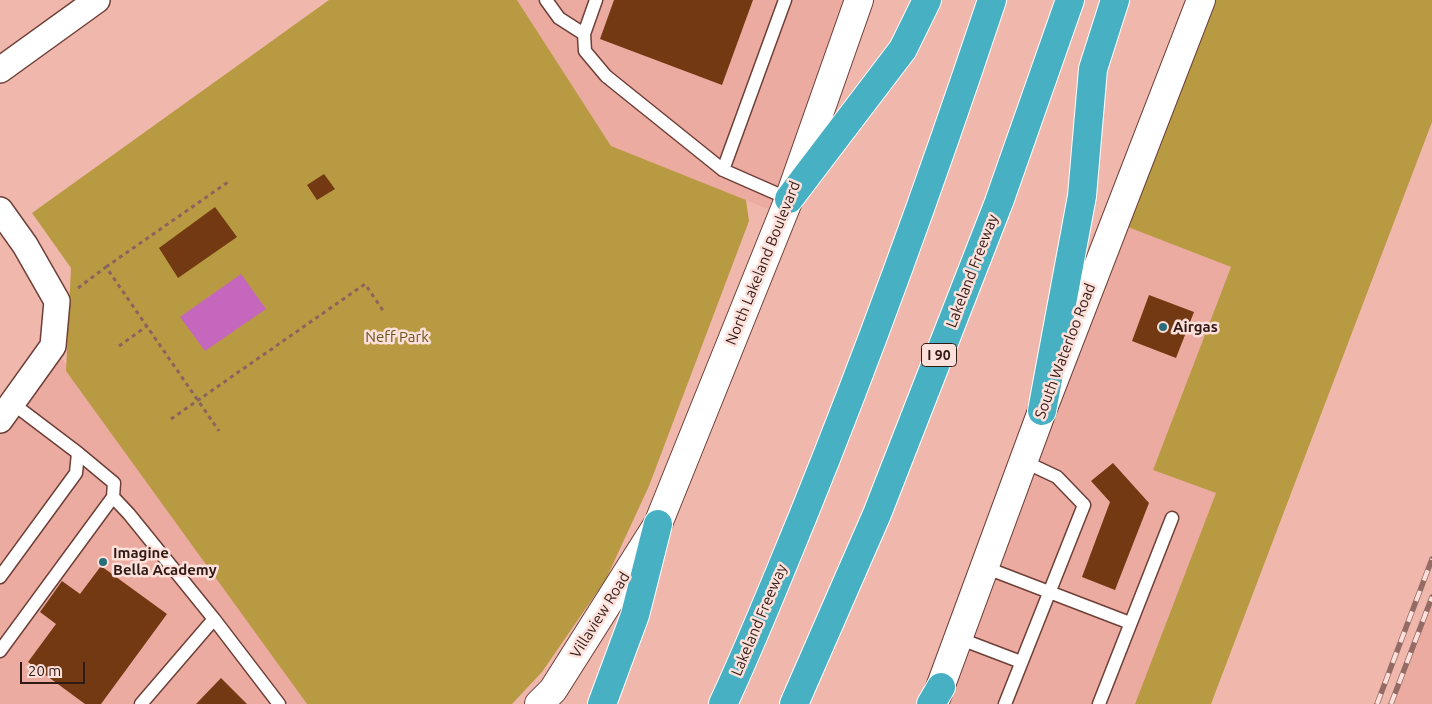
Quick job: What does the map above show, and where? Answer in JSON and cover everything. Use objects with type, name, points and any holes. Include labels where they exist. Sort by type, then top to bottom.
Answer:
[{"type":"highway","points":[[789,199],[903,49],[927,0]]},
{"type":"highway","name":"Lakeland Freeway","points":[[723,704],[744,659],[851,397],[956,108],[992,0]]},
{"type":"highway","name":"Lakeland Freeway","points":[[794,704],[877,514],[999,202],[1070,0]]},
{"type":"highway","points":[[1042,411],[1082,196],[1093,69],[1115,0]]},
{"type":"highway","points":[[602,704],[635,615],[658,524]]},
{"type":"street","points":[[0,70],[97,0]]},
{"type":"street","name":"North Lakeland Boulevard","points":[[658,524],[789,199],[859,0]]},
{"type":"street","name":"South Waterloo Road","points":[[935,698],[1042,411],[1201,0]]},
{"type":"street","points":[[0,210],[25,245],[57,301],[53,346],[6,412]]},
{"type":"street","name":"Villaview Road","points":[[539,704],[553,690],[658,524]]},
{"type":"lane","points":[[546,0],[559,18],[584,34]]},
{"type":"lane","points":[[596,0],[584,34],[585,51],[606,76],[723,170],[789,199]]},
{"type":"lane","points":[[723,170],[785,0]]},
{"type":"lane","points":[[0,651],[113,498],[114,483],[78,453],[6,412]]},
{"type":"lane","points":[[0,577],[76,473],[78,453]]},
{"type":"lane","points":[[1005,704],[1084,505],[1057,477],[1023,461]]},
{"type":"lane","points":[[113,498],[129,514],[279,704]]},
{"type":"lane","points":[[1099,704],[1172,518]]},
{"type":"lane","points":[[984,567],[1130,623]]},
{"type":"lane","points":[[141,704],[214,620]]},
{"type":"lane","points":[[958,638],[1021,662]]},
{"type":"path","points":[[78,288],[228,182]]},
{"type":"path","points":[[106,267],[219,431]]},
{"type":"path","points":[[171,419],[365,284],[384,312]]},
{"type":"path","points":[[119,346],[147,326]]},
{"type":"shaded area","points":[[517,0],[859,0],[783,215],[611,146]]},
{"type":"shaded area","points":[[1115,222],[1231,267],[1153,470],[1216,493],[1135,704],[934,704]]},
{"type":"shaded area","points":[[241,274],[266,309],[205,351],[180,317]]},
{"type":"shaded area","name":"Imagine Bella Academy","points":[[53,346],[308,704],[0,704],[0,420]]},
{"type":"shaded area","points":[[1432,597],[1432,704],[1391,704]]},
{"type":"green space","name":"Neff Park","points":[[329,0],[517,0],[611,146],[746,200],[749,221],[649,486],[606,579],[542,672],[512,704],[307,704],[66,371],[71,268],[32,213]]},
{"type":"green space","points":[[1201,0],[1432,0],[1432,122],[1211,704],[1135,704],[1216,493],[1153,470],[1231,267],[1115,222]]},
{"type":"building","points":[[614,0],[753,0],[722,85],[600,39]]},
{"type":"building","points":[[324,174],[335,189],[317,200],[307,185]]},
{"type":"building","points":[[215,207],[237,237],[178,278],[159,248]]},
{"type":"building","name":"Airgas","points":[[1149,295],[1194,312],[1176,358],[1132,341]]},
{"type":"building","points":[[1113,463],[1149,503],[1115,590],[1082,577],[1110,502],[1091,481]]},
{"type":"building","points":[[101,566],[167,614],[101,704],[85,704],[28,662],[56,624],[40,612],[62,581],[80,594]]},
{"type":"building","points":[[221,678],[247,704],[196,704]]},
{"type":"railway","points":[[1377,704],[1432,559]]},
{"type":"railway","points":[[1391,704],[1432,597]]},
{"type":"place","name":"Airgas","points":[[1163,327]]},
{"type":"place","name":"Imagine Bella Academy","points":[[103,562]]}]
